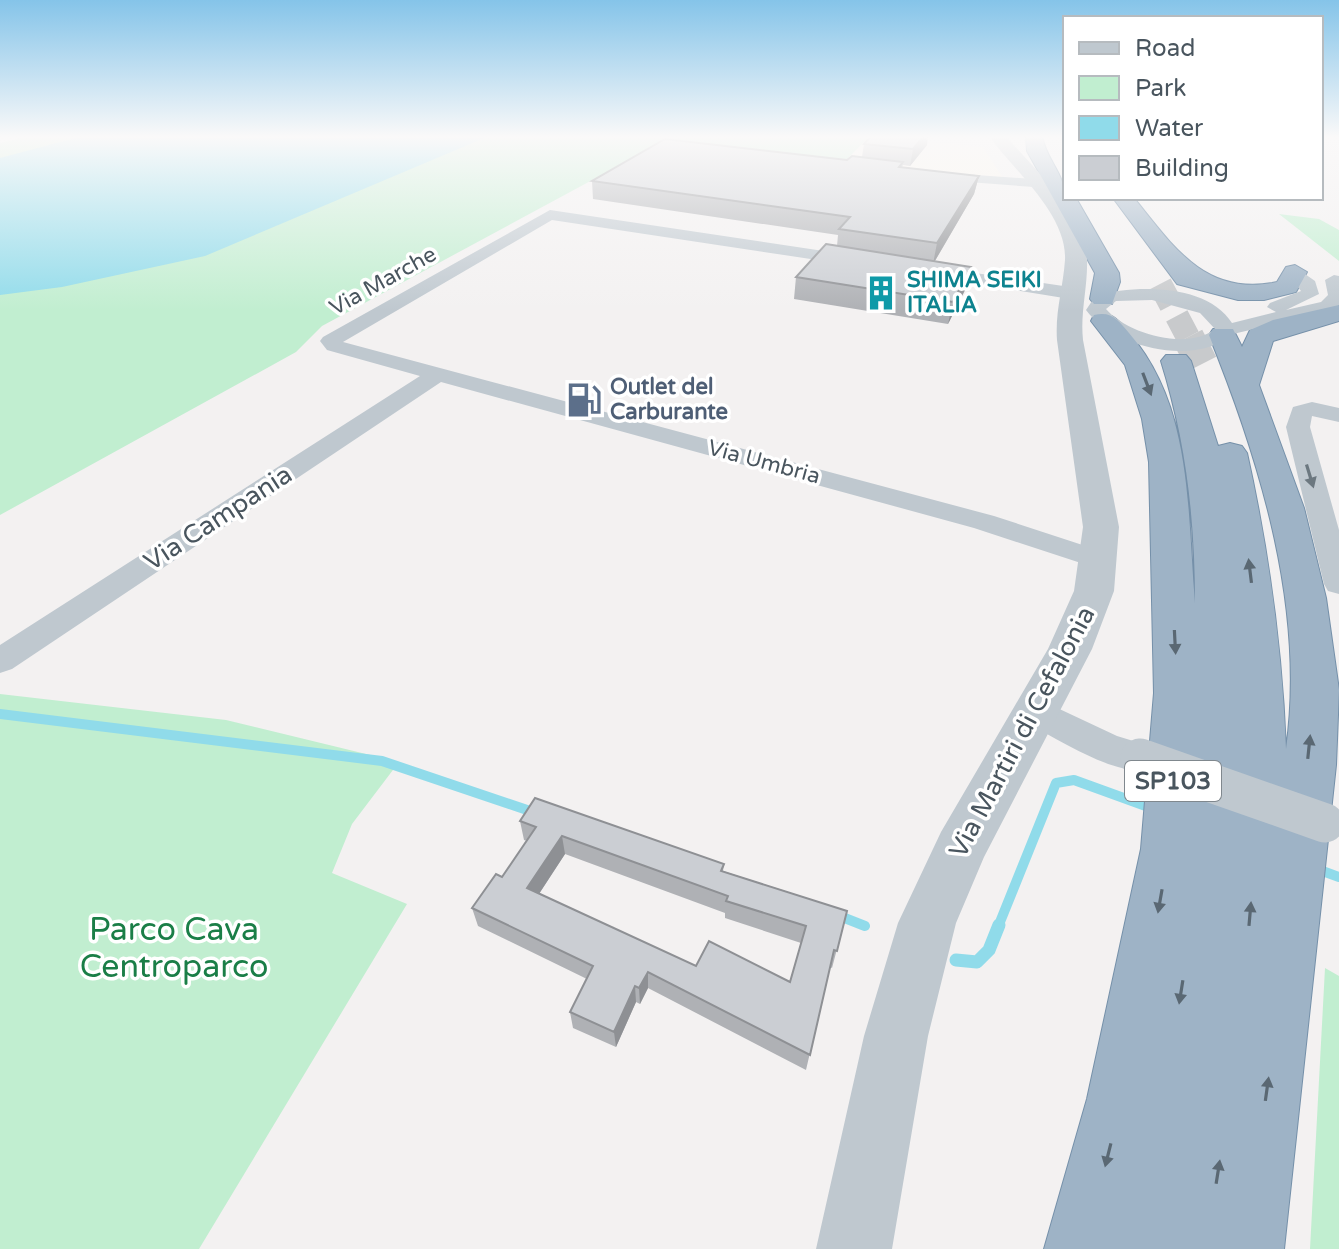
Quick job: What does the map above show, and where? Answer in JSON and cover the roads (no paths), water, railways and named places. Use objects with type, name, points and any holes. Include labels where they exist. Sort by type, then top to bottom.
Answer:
[{"type":"highway","points":[[1068,200],[1107,273],[1108,282],[1087,299]]},
{"type":"highway","points":[[1085,200],[1150,283],[1101,200]]},
{"type":"highway","points":[[1125,200],[1168,254],[1201,306]]},
{"type":"highway","points":[[1168,254],[1190,277],[1234,291],[1277,291],[1287,287],[1295,272]]},
{"type":"highway","name":"SP103","points":[[1084,1249],[1122,1099],[1169,849],[1178,693],[1166,462],[1158,419],[1150,387],[1139,363],[1087,299]]},
{"type":"highway","points":[[1244,1249],[1292,904],[1315,694],[1308,628],[1282,496],[1265,435],[1214,355],[1283,326],[1339,313]]},
{"type":"highway","name":"SP103","points":[[1130,1249],[1166,1092],[1200,864],[1216,662],[1211,509],[1200,439],[1214,355]]},
{"type":"highway","name":"SP103","points":[[1205,1249],[1242,997],[1254,866],[1259,747],[1256,642],[1244,521],[1223,427],[1214,355]]},
{"type":"street","name":"Via Martiri di Cefalonia","points":[[854,1249],[896,1036],[927,923],[960,849],[1086,615],[1100,560],[1101,527],[1070,340],[1087,299],[1076,260],[1074,239],[1061,215],[1044,194]]},
{"type":"street","name":"Via Marche","points":[[334,346],[330,341],[333,337],[550,215],[877,264]]},
{"type":"street","points":[[908,268],[1087,299],[1149,294],[1201,306],[1263,309],[1304,299],[1310,294],[1311,288],[1295,272]]},
{"type":"street","points":[[1214,355],[1323,309],[1337,296],[1336,283]]},
{"type":"street","points":[[1087,299],[1129,334],[1166,342],[1201,342],[1214,355]]},
{"type":"street","points":[[1201,306],[1221,319],[1214,355]]},
{"type":"street","name":"Via Umbria","points":[[334,346],[969,518],[1100,560]]},
{"type":"street","name":"Via Campania","points":[[0,661],[436,375]]},
{"type":"street","points":[[1339,415],[1312,409],[1304,410],[1299,416],[1299,441],[1339,584]]},
{"type":"street","points":[[1036,711],[1095,741],[1332,826]]},
{"type":"water","points":[[0,194],[351,194],[205,256],[62,287],[0,295]]},
{"type":"waterway","points":[[0,714],[382,761],[536,813]]},
{"type":"waterway","points":[[998,927],[1056,783],[1074,780],[1154,809]]},
{"type":"waterway","points":[[1317,869],[1339,877]]},
{"type":"waterway","points":[[837,915],[865,926]]},
{"type":"waterway","points":[[956,960],[977,962],[989,950],[999,925]]},
{"type":"tunnel","points":[[1160,284],[1189,339]]},
{"type":"tunnel","points":[[1188,337],[1202,364]]},
{"type":"place","name":"SHIMA SEIKI ITALIA","points":[[881,293]]},
{"type":"place","name":"Outlet del Carburante","points":[[584,400]]},
{"type":"park label","name":"Parco Cava Centroparco","points":[[174,948]]}]
